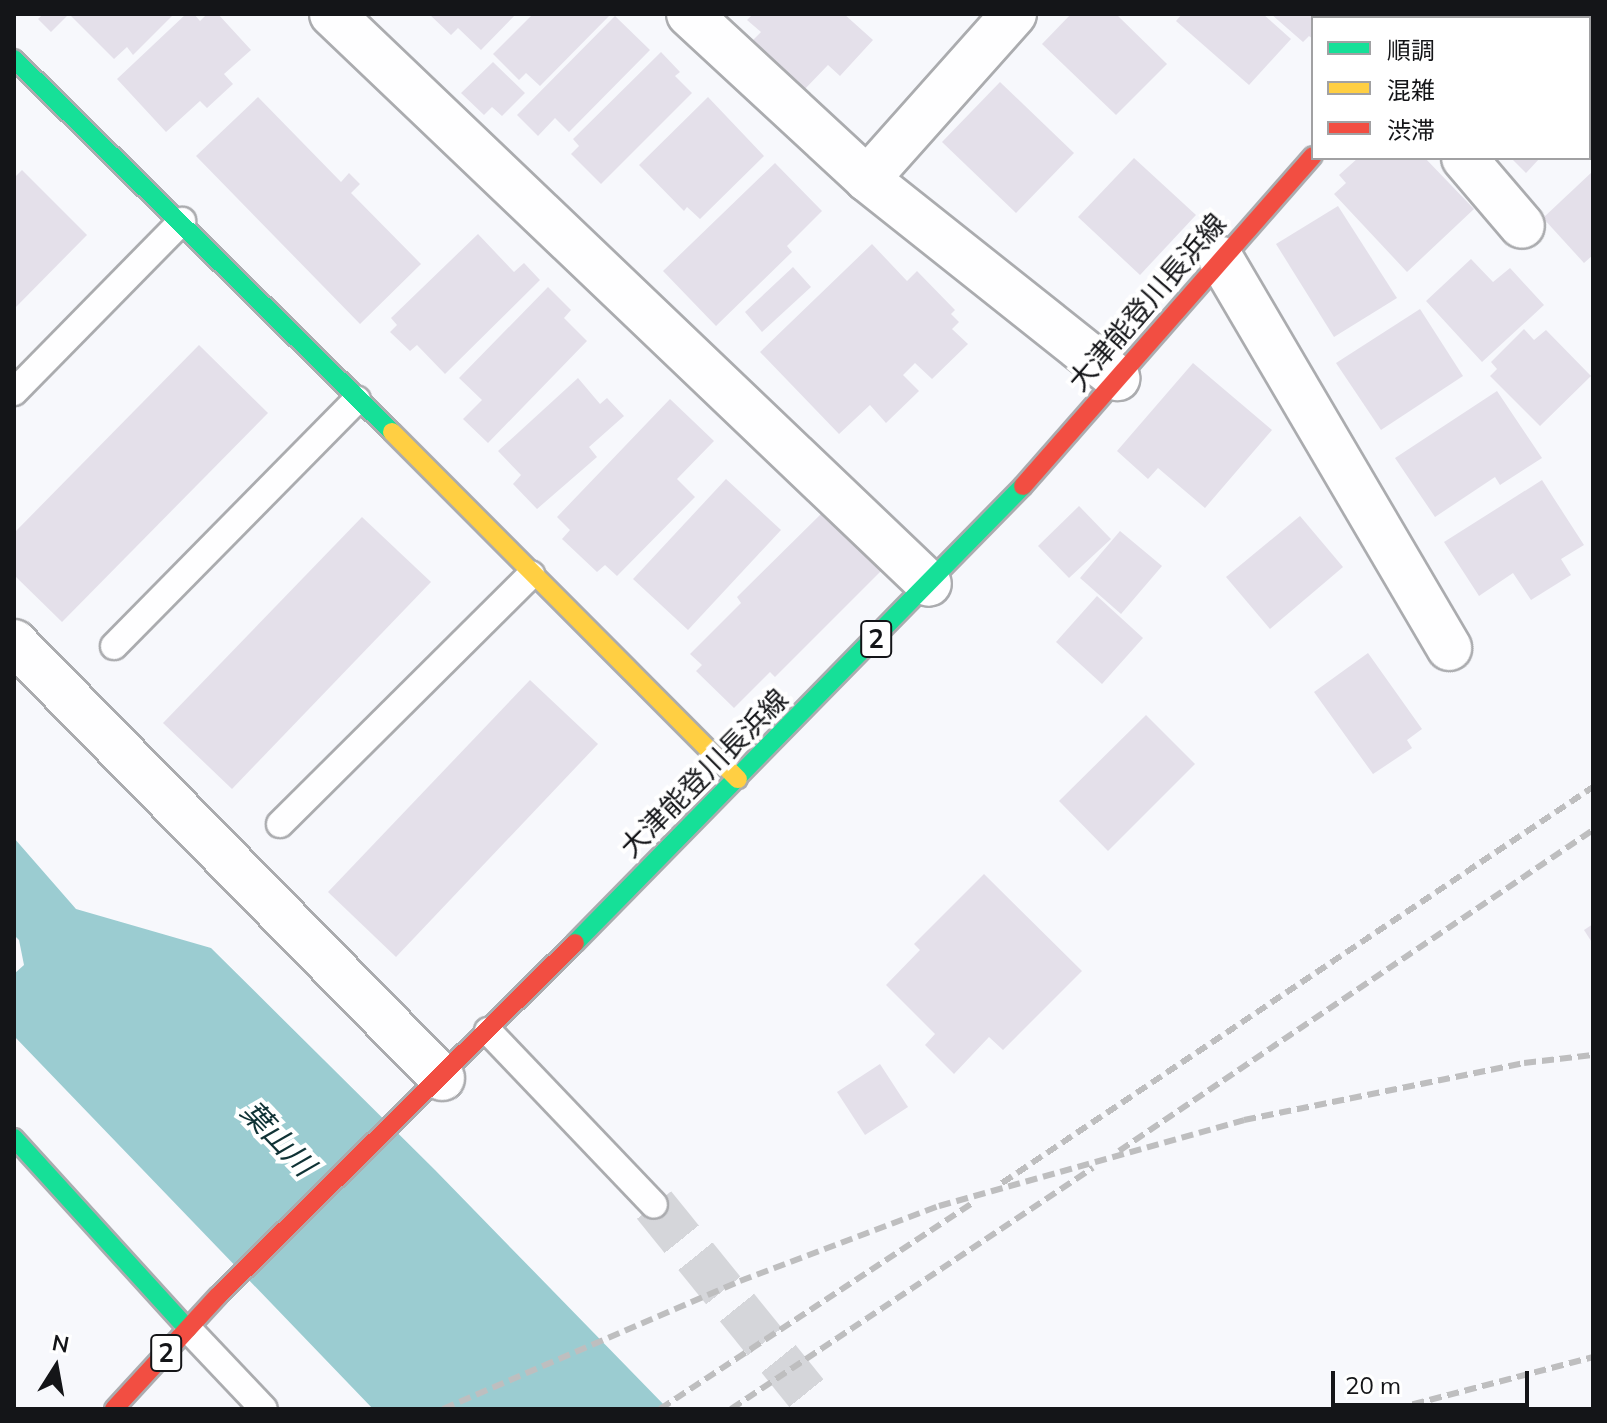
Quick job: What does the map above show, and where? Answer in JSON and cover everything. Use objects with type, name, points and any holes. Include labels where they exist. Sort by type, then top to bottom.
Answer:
[{"type":"main road","points":[[14,59],[182,221],[531,575],[738,779]]},
{"type":"main road","name":"大津能登川長浜線","points":[[114,1409],[218,1296],[430,1090],[1006,506],[1311,158]]},
{"type":"main road","points":[[14,1138],[188,1329]]},
{"type":"street","points":[[332,14],[929,584]]},
{"type":"street","points":[[689,14],[867,179],[1117,378]]},
{"type":"street","points":[[867,179],[1014,14]]},
{"type":"street","points":[[1466,160],[1522,226]]},
{"type":"street","points":[[1221,259],[1449,648]]},
{"type":"street","points":[[14,642],[430,1090]]},
{"type":"lane","points":[[14,392],[182,221]]},
{"type":"lane","points":[[114,646],[357,400]]},
{"type":"lane","points":[[280,824],[531,575]]},
{"type":"lane","points":[[488,1031],[654,1205]]},
{"type":"lane","points":[[188,1329],[264,1409]]},
{"type":"water","name":"葉山川","points":[[14,838],[76,909],[211,948],[435,1170],[668,1409],[373,1409],[14,1036],[14,974],[24,965],[19,940],[14,935]]},
{"type":"building","points":[[43,14],[69,14],[51,32],[38,19]]},
{"type":"building","points":[[69,14],[174,14],[133,55],[127,47],[114,59]]},
{"type":"building","points":[[186,14],[194,14],[200,21],[207,14],[218,14],[251,50],[224,74],[233,84],[207,108],[200,101],[166,132],[117,79]]},
{"type":"building","points":[[429,14],[516,14],[481,50],[458,28],[451,35]]},
{"type":"building","points":[[533,14],[611,14],[540,86],[526,73],[519,80],[493,54]]},
{"type":"building","points":[[753,14],[844,14],[873,40],[840,76],[828,65],[803,91],[750,43],[761,32],[747,20]]},
{"type":"building","points":[[1071,14],[1116,14],[1167,64],[1116,115],[1042,44]]},
{"type":"building","points":[[1182,14],[1263,14],[1291,39],[1249,85],[1176,21]]},
{"type":"building","points":[[1271,14],[1361,16],[1311,16],[1311,38],[1303,42]]},
{"type":"building","points":[[615,16],[650,50],[569,132],[555,118],[538,136],[517,115]]},
{"type":"building","points":[[661,52],[680,72],[675,76],[692,93],[601,184],[571,154],[579,146],[573,139]]},
{"type":"building","points":[[493,62],[525,93],[502,116],[492,107],[484,115],[461,93]]},
{"type":"building","points":[[1000,82],[1074,153],[1016,213],[942,142]]},
{"type":"building","points":[[258,97],[341,182],[349,173],[360,184],[351,193],[421,264],[360,324],[196,156]]},
{"type":"building","points":[[708,97],[764,156],[700,219],[687,207],[684,211],[639,165]]},
{"type":"building","points":[[1134,158],[1196,215],[1140,275],[1078,217]]},
{"type":"building","points":[[1356,160],[1427,160],[1474,209],[1407,272],[1334,194],[1346,183],[1339,175]]},
{"type":"building","points":[[1513,160],[1538,160],[1526,173]]},
{"type":"building","points":[[775,163],[822,211],[787,246],[792,252],[716,326],[663,271]]},
{"type":"building","points":[[22,170],[87,235],[14,309],[14,178]]},
{"type":"building","points":[[1593,171],[1593,255],[1584,263],[1543,218]]},
{"type":"building","points":[[1338,206],[1397,298],[1334,337],[1276,244]]},
{"type":"building","points":[[478,234],[514,272],[524,263],[540,280],[445,374],[417,345],[410,351],[390,332],[397,325],[391,318]]},
{"type":"building","points":[[872,244],[907,281],[917,271],[955,310],[951,314],[959,322],[952,329],[968,344],[932,379],[915,363],[903,375],[919,391],[886,423],[870,405],[839,434],[760,352]]},
{"type":"building","points":[[1471,259],[1493,282],[1510,268],[1544,305],[1482,362],[1426,301]]},
{"type":"building","points":[[793,267],[811,287],[762,332],[745,312]]},
{"type":"building","points":[[548,287],[571,310],[564,318],[587,341],[488,443],[463,419],[482,400],[459,378]]},
{"type":"building","points":[[1420,309],[1463,376],[1381,430],[1336,363]]},
{"type":"building","points":[[1524,329],[1534,340],[1546,330],[1591,376],[1540,426],[1490,376],[1497,369],[1491,362]]},
{"type":"building","points":[[199,345],[268,413],[62,622],[14,575],[14,533]]},
{"type":"building","points":[[1193,363],[1272,430],[1205,508],[1158,468],[1148,479],[1117,451]]},
{"type":"building","points":[[578,378],[600,404],[607,398],[624,416],[589,447],[597,457],[537,509],[513,484],[521,475],[498,451]]},
{"type":"building","points":[[1497,391],[1542,458],[1500,485],[1495,477],[1435,517],[1395,458]]},
{"type":"building","points":[[670,399],[714,441],[677,479],[695,497],[617,576],[605,565],[597,572],[562,539],[570,530],[557,517]]},
{"type":"building","points":[[726,479],[781,530],[688,630],[633,579]]},
{"type":"building","points":[[1542,480],[1584,545],[1561,559],[1571,575],[1531,600],[1513,573],[1479,596],[1444,542]]},
{"type":"building","points":[[1079,506],[1111,539],[1069,578],[1038,546]]},
{"type":"building","points":[[823,512],[882,570],[775,677],[770,672],[734,708],[696,671],[702,665],[690,654],[741,603],[737,597]]},
{"type":"building","points":[[1300,516],[1343,567],[1270,629],[1226,577]]},
{"type":"building","points":[[362,517],[431,582],[232,789],[163,723]]},
{"type":"building","points":[[1120,531],[1162,566],[1121,614],[1080,578]]},
{"type":"building","points":[[1097,596],[1143,638],[1102,684],[1056,642]]},
{"type":"building","points":[[1368,653],[1422,729],[1407,740],[1412,748],[1373,774],[1314,692]]},
{"type":"building","points":[[530,680],[598,744],[396,957],[328,892]]},
{"type":"building","points":[[1146,715],[1195,764],[1108,851],[1059,801]]},
{"type":"building","points":[[984,874],[1082,971],[1003,1050],[989,1037],[954,1074],[925,1045],[935,1034],[886,985],[920,950],[914,944]]},
{"type":"building","points":[[1593,924],[1593,944],[1584,930]]},
{"type":"building","points":[[880,1064],[908,1107],[865,1135],[837,1092]]},
{"type":"tunnel","points":[[654,1205],[819,1409]]},
{"type":"railway","points":[[1002,1183],[1593,787]]},
{"type":"railway","points":[[1119,1151],[1593,830]]},
{"type":"railway","points":[[443,1409],[740,1281],[939,1206],[1244,1120],[1524,1063],[1593,1055]]},
{"type":"railway","points":[[731,1409],[1093,1168]]},
{"type":"railway","points":[[660,1409],[975,1201]]},
{"type":"railway","points":[[1395,1409],[1593,1357]]},
{"type":"traffic: fast","points":[[14,59],[392,432]]},
{"type":"traffic: fast","points":[[575,943],[1023,486]]},
{"type":"traffic: fast","points":[[14,1138],[188,1329]]},
{"type":"traffic: slow","points":[[392,432],[738,779]]},
{"type":"traffic: jam","points":[[1023,486],[1311,158]]},
{"type":"traffic: jam","points":[[114,1409],[218,1296],[575,943]]}]
